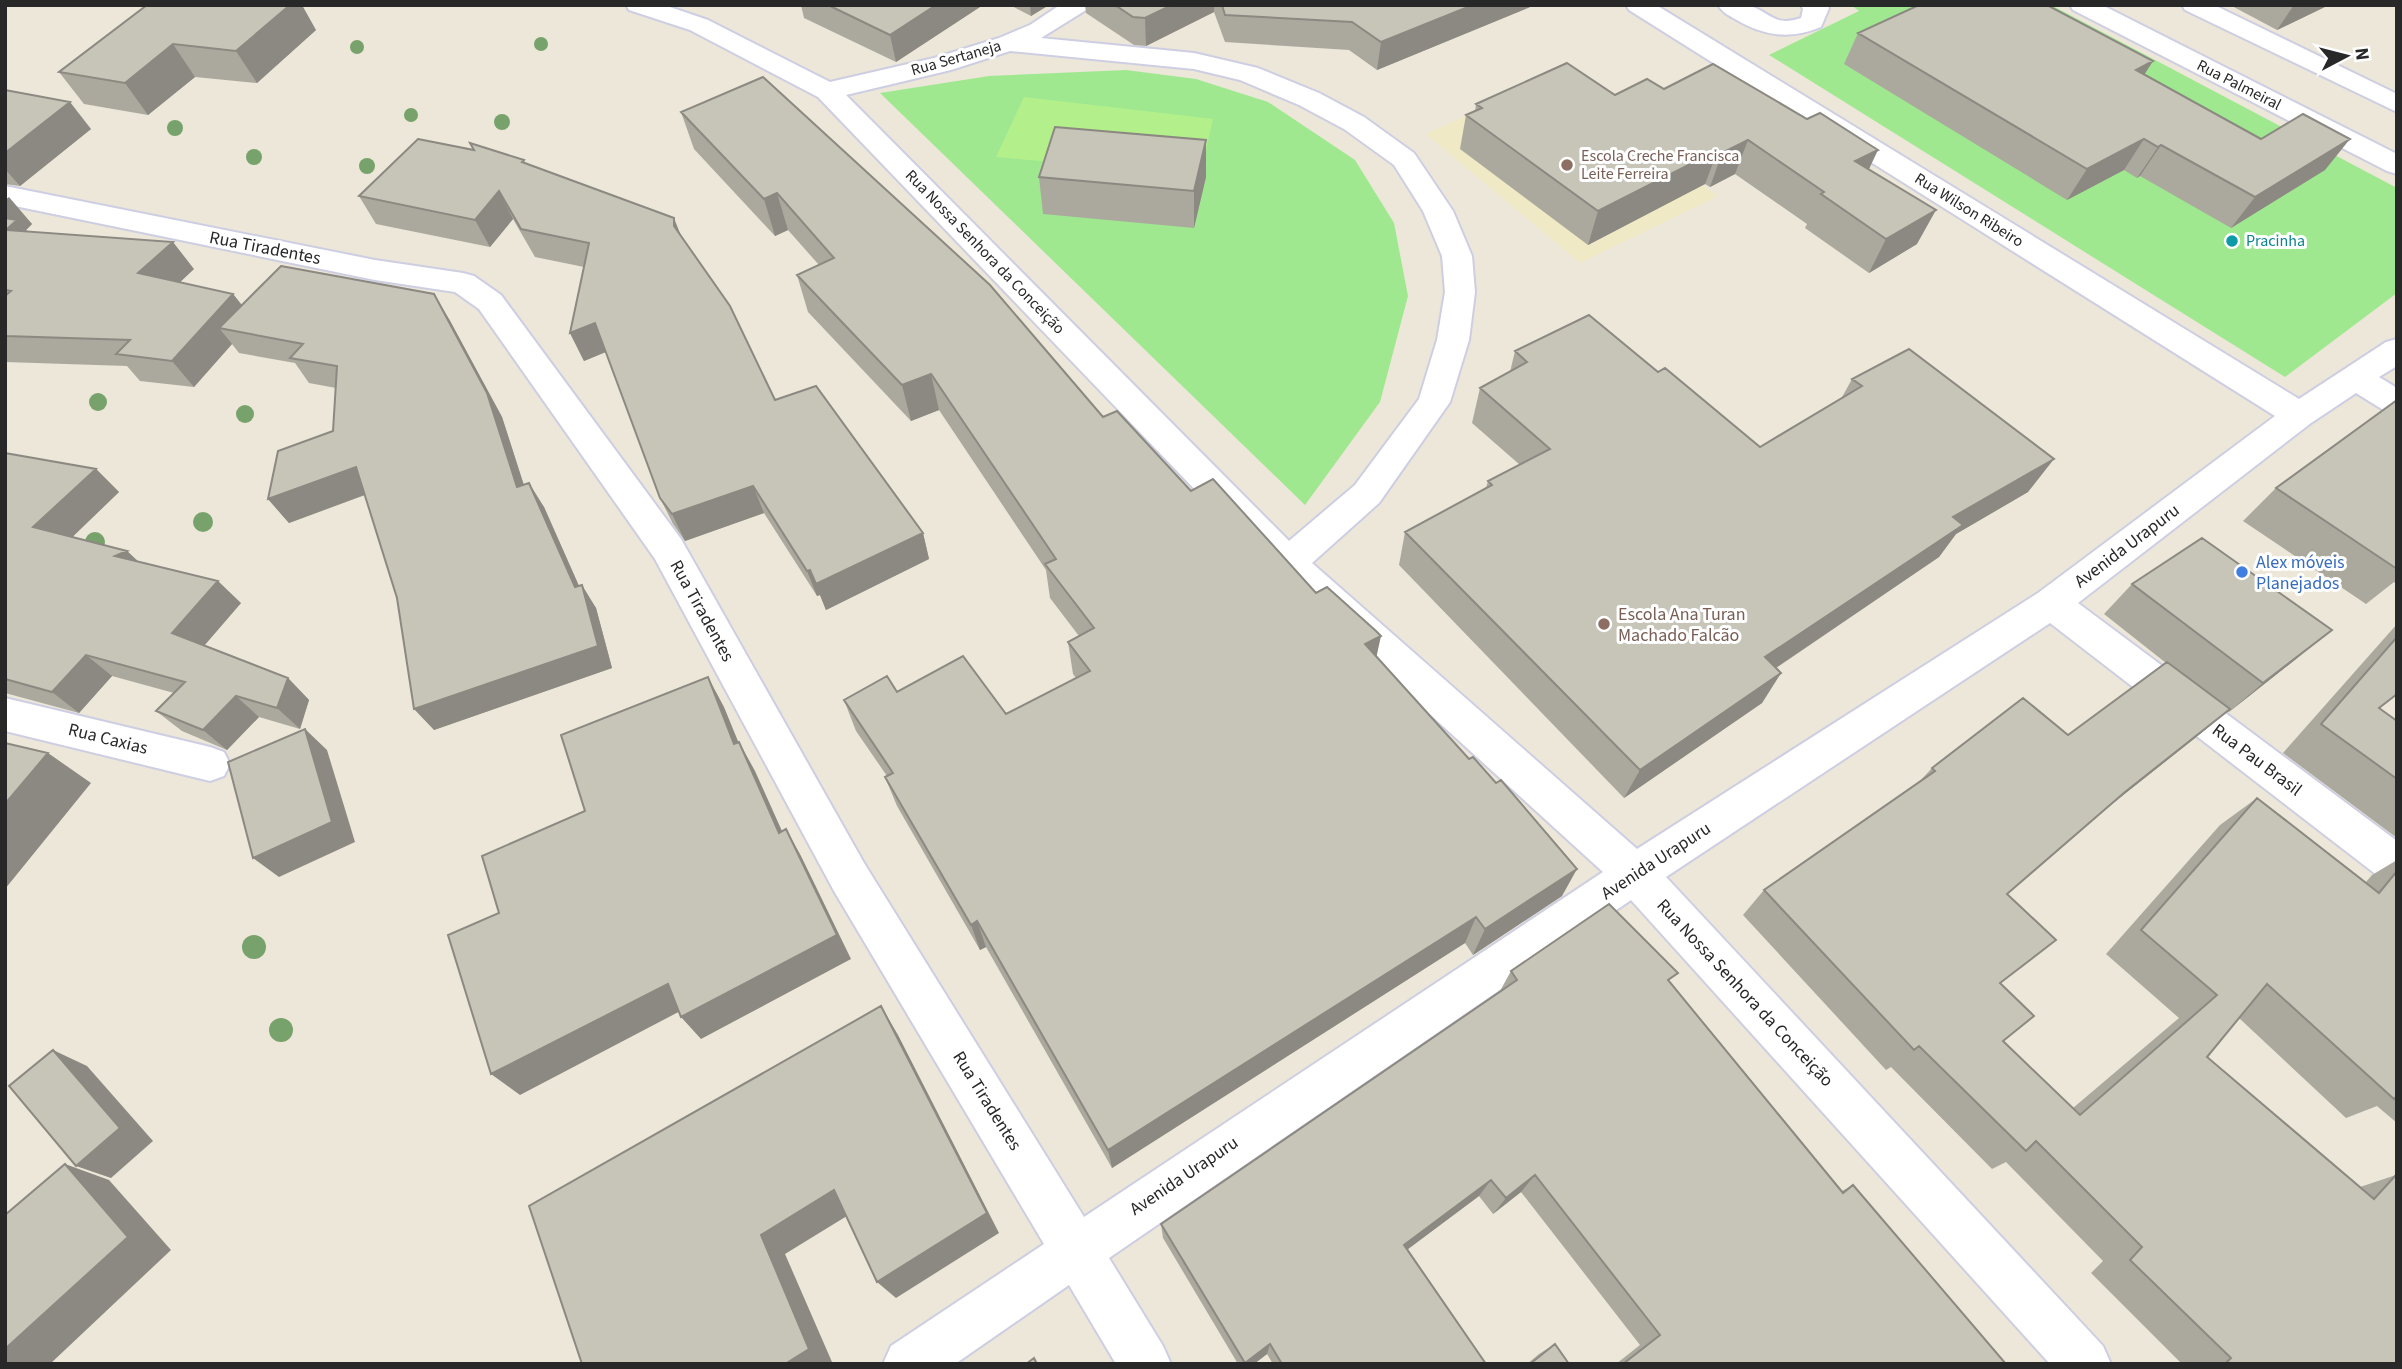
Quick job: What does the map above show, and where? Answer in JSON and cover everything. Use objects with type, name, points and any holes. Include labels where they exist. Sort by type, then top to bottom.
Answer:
[{"type":"street","name":"Rua Nossa Senhora da Conceição","points":[[638,5],[699,24],[827,91],[1288,563],[1635,874],[2085,1364]]},
{"type":"street","name":"Rua Sertaneja","points":[[827,91],[942,64],[1008,43],[1039,30],[1077,5]]},
{"type":"street","name":"Rua Wilson Ribeiro","points":[[1638,5],[2299,415]]},
{"type":"street","points":[[1730,5],[1781,31],[1812,22],[1816,8],[1813,5]]},
{"type":"street","name":"Rua Palmeiral","points":[[2082,5],[2397,165]]},
{"type":"street","points":[[2194,5],[2397,104]]},
{"type":"street","points":[[1008,43],[1194,61],[1249,74],[1308,99],[1354,123],[1404,159],[1438,211],[1457,256],[1460,292],[1453,340],[1434,402],[1367,494],[1288,563]]},
{"type":"street","name":"Rua Tiradentes","points":[[5,195],[362,267],[463,283],[489,302],[668,549],[849,877],[1077,1248],[1145,1364]]},
{"type":"street","name":"Avenida Urapuru","points":[[909,1364],[1077,1248],[1635,874],[2051,603],[2299,415],[2397,350]]},
{"type":"street","points":[[2357,379],[2397,403]]},
{"type":"street","name":"Rua Pau Brasil","points":[[2051,603],[2397,866]]},
{"type":"street","name":"Rua Caxias","points":[[5,714],[210,764]]},
{"type":"shaded area","name":"Escola Creche Francisca Leite Ferreira","points":[[1544,80],[1718,196],[1580,263],[1426,134]]},
{"type":"green space","name":"Pracinha","points":[[1851,5],[2051,5],[2397,188],[2397,293],[2285,377],[1769,55],[1859,11]]},
{"type":"green space","points":[[1126,70],[1196,79],[1268,102],[1355,160],[1394,223],[1408,296],[1380,402],[1305,505],[880,93],[989,76]]},
{"type":"green space","points":[[1024,97],[1213,119],[1200,176],[996,157]]},
{"type":"building","points":[[147,5],[290,5],[236,51],[173,44],[125,83],[59,72]]},
{"type":"building","points":[[828,5],[936,5],[890,35]]},
{"type":"building","points":[[1115,5],[1172,5],[1145,18],[1133,17]]},
{"type":"building","points":[[1222,5],[1473,5],[1381,42],[1352,22],[1225,15]]},
{"type":"building","points":[[1919,5],[2047,5],[2153,61],[2136,70],[2261,139],[2303,114],[2350,139],[2255,197],[2161,145],[2158,147],[2144,139],[2087,169],[1858,33]]},
{"type":"building","points":[[1567,63],[1615,95],[1647,79],[1664,89],[1713,64],[1807,119],[1820,113],[1878,150],[1855,161],[1936,210],[1886,239],[1748,140],[1722,153],[1718,150],[1598,211],[1466,115],[1482,108],[1476,104]]},
{"type":"building","points":[[763,77],[990,285],[1103,417],[1117,411],[1191,491],[1213,479],[1316,593],[1327,587],[1376,631],[1381,636],[1365,644],[1469,759],[1473,757],[1496,783],[1501,780],[1577,869],[1485,929],[1476,917],[1108,1150],[977,921],[971,925],[885,777],[893,773],[844,700],[887,676],[897,692],[963,656],[1006,714],[1090,671],[1068,642],[1094,628],[1045,564],[1056,559],[931,374],[902,385],[797,275],[834,258],[777,193],[764,199],[681,112]]},
{"type":"building","points":[[5,90],[70,102],[5,153]]},
{"type":"building","points":[[1055,127],[1206,140],[1194,191],[1039,177]]},
{"type":"building","points":[[418,139],[474,150],[470,143],[524,160],[522,162],[674,218],[674,226],[730,306],[775,400],[816,386],[923,533],[816,584],[810,570],[807,571],[753,486],[672,514],[660,498],[595,323],[570,333],[589,243],[521,229],[499,191],[475,220],[359,196]]},
{"type":"building","points":[[5,218],[17,220],[6,230],[173,242],[138,273],[233,294],[172,361],[116,354],[130,340],[5,336],[5,296],[11,291],[5,290]]},
{"type":"building","points":[[281,266],[434,294],[487,393],[517,487],[529,483],[575,587],[582,585],[598,646],[414,709],[397,598],[356,467],[268,499],[278,451],[333,431],[337,366],[290,358],[303,344],[219,328]]},
{"type":"building","points":[[1589,315],[1658,372],[1665,368],[1760,447],[1862,386],[1852,379],[1909,349],[2054,459],[1953,517],[1963,525],[1765,657],[1781,673],[1640,770],[1405,532],[1492,485],[1488,481],[1550,449],[1480,388],[1527,362],[1515,351]]},
{"type":"building","points":[[2397,400],[2397,569],[2276,488]]},
{"type":"building","points":[[5,453],[96,469],[33,527],[127,551],[115,556],[218,581],[172,633],[288,678],[277,708],[236,696],[203,730],[156,711],[185,682],[86,655],[52,692],[5,679]]},
{"type":"building","points":[[2202,538],[2332,630],[2263,683],[2132,584]]},
{"type":"building","points":[[2397,637],[2397,694],[2379,708],[2397,721],[2397,779],[2321,724]]},
{"type":"building","points":[[2167,662],[2230,709],[2125,792],[2007,894],[2056,940],[2000,983],[2034,1016],[2003,1041],[2080,1115],[2217,995],[2141,930],[2257,798],[2379,893],[2397,871],[2397,1096],[2394,1099],[2267,984],[2207,1057],[2374,1199],[2397,1176],[2397,1364],[2229,1364],[2227,1362],[2231,1358],[2130,1260],[2142,1247],[2036,1141],[2026,1151],[1919,1046],[1914,1050],[1764,890],[1935,771],[1932,768],[2023,698],[2068,735]]},
{"type":"building","points":[[708,677],[734,744],[739,742],[779,833],[786,829],[837,935],[681,1017],[668,984],[491,1074],[448,935],[499,913],[482,856],[585,811],[561,735]]},
{"type":"building","points":[[305,729],[332,822],[253,858],[228,762]]},
{"type":"building","points":[[5,743],[48,753],[5,804]]},
{"type":"building","points":[[1609,904],[1678,973],[1668,980],[1843,1193],[1853,1185],[2006,1364],[1623,1364],[1660,1335],[1535,1175],[1506,1198],[1491,1180],[1404,1245],[1486,1364],[1282,1364],[1270,1344],[1245,1363],[1161,1224],[1517,980],[1511,971]]},
{"type":"building","points":[[881,1006],[987,1213],[877,1282],[834,1190],[761,1235],[809,1349],[785,1364],[582,1364],[529,1206]]},
{"type":"building","points":[[53,1050],[120,1128],[76,1166],[9,1086]]},
{"type":"building","points":[[65,1164],[128,1237],[5,1349],[5,1215]]},
{"type":"building","points":[[1555,1344],[1569,1364],[1530,1364]]},
{"type":"building","points":[[1034,1358],[1037,1364],[1026,1364]]},
{"type":"place","name":"Escola Creche Francisca Leite Ferreira","points":[[1567,165]]},
{"type":"place","name":"Pracinha","points":[[2232,241]]},
{"type":"place","name":"Alex móveis Planejados","points":[[2242,572]]},
{"type":"place","name":"Escola Ana Turan Machado Falcão","points":[[1604,624]]}]
